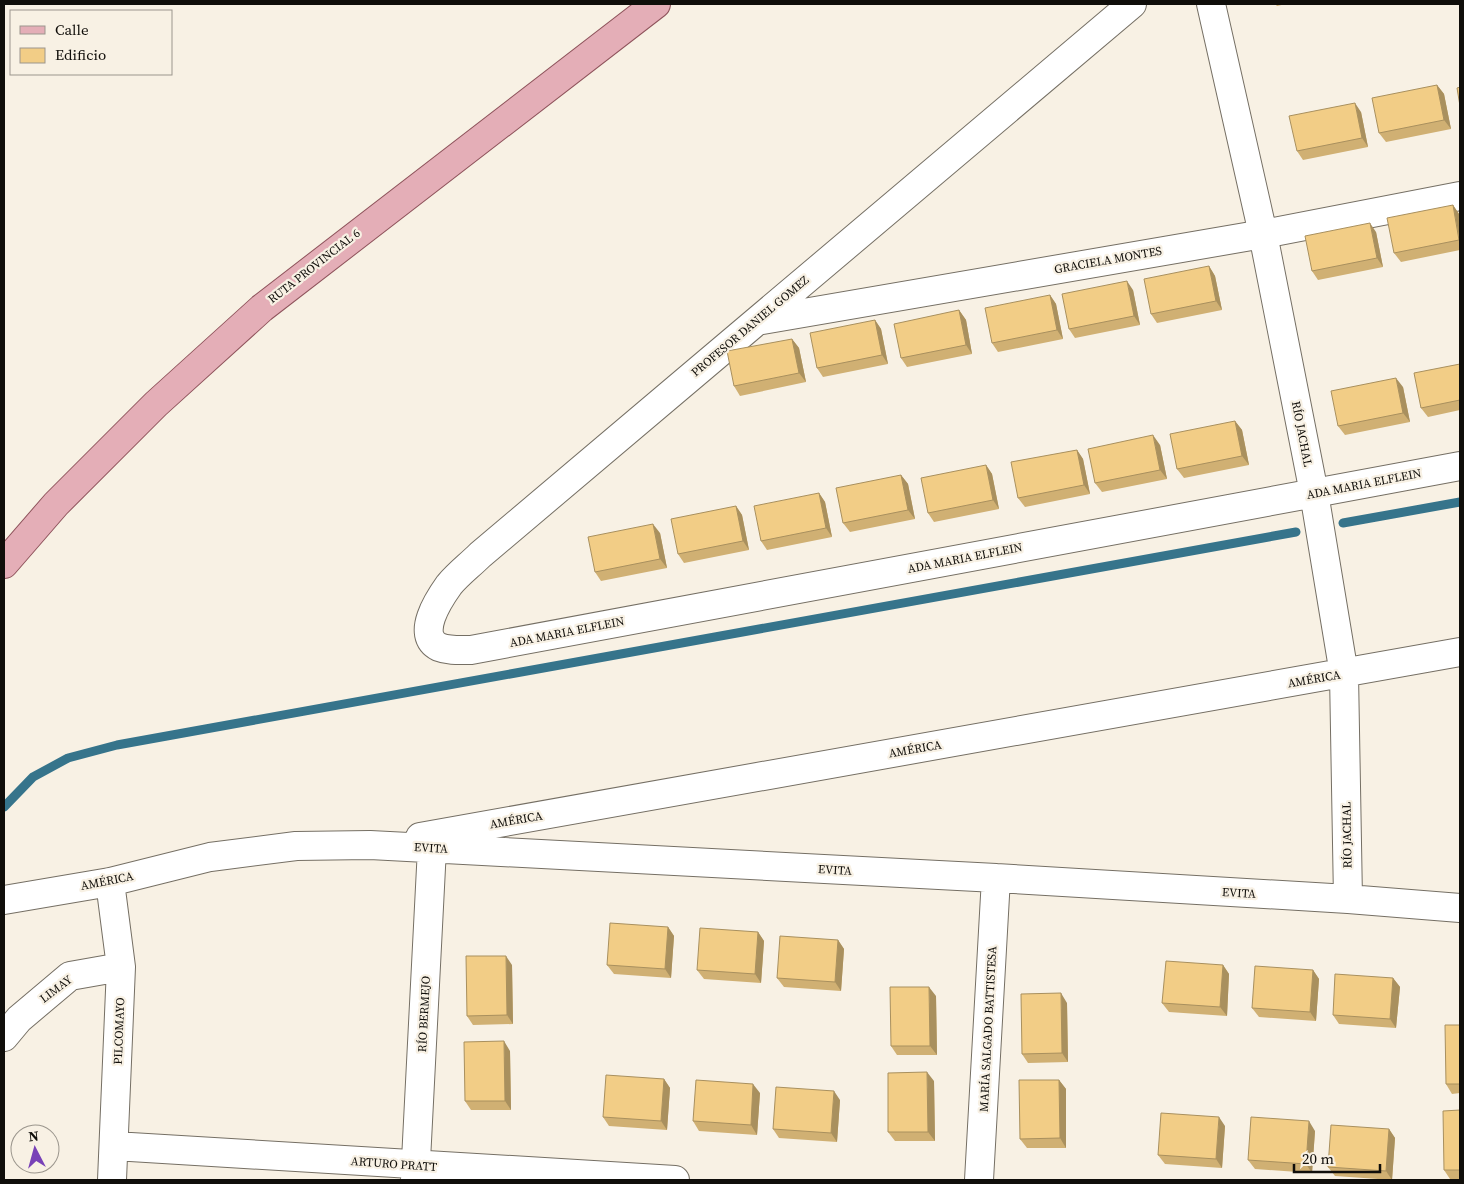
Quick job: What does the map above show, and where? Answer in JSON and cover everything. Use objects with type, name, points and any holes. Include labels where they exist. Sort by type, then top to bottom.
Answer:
[{"type":"main road","name":"RUTA PROVINCIAL 6","points":[[4,564],[56,504],[156,404],[262,308],[656,4]]},
{"type":"street","name":"PROFESOR DANIEL GOMEZ","points":[[470,650],[452,650],[441,647],[434,643],[430,635],[430,618],[450,584],[480,555],[755,322],[1108,13],[1132,4]]},
{"type":"street","name":"RÍO JACHAL","points":[[1212,4],[1263,234],[1314,493],[1344,674],[1348,899]]},
{"type":"street","name":"GRACIELA MONTES","points":[[755,322],[1263,234],[1460,196]]},
{"type":"street","name":"ADA MARIA ELFLEIN","points":[[470,650],[1460,466]]},
{"type":"street","name":"AMÉRICA","points":[[370,845],[1460,652]]},
{"type":"street","name":"EVITA","points":[[210,857],[296,846],[370,845],[996,878],[1348,899],[1460,908]]},
{"type":"street","name":"RÍO BERMEJO","points":[[416,1173],[432,848]]},
{"type":"street","name":"AMÉRICA","points":[[4,900],[110,882],[210,857]]},
{"type":"street","name":"MARÍA SALGADO BATTISTESA","points":[[979,1180],[996,878]]},
{"type":"street","name":"PILCOMAYO","points":[[110,882],[122,967],[112,1180]]},
{"type":"street","name":"LIMAY","points":[[4,1037],[19,1019],[70,976],[122,967]]},
{"type":"street","name":"ARTURO PRATT","points":[[114,1146],[416,1173],[674,1180]]},
{"type":"building","points":[[1437,85],[1444,120],[1379,133],[1372,98]]},
{"type":"building","points":[[1460,87],[1460,106],[1457,88]]},
{"type":"building","points":[[1355,103],[1362,138],[1297,151],[1289,116]]},
{"type":"building","points":[[1453,205],[1459,240],[1394,253],[1387,218]]},
{"type":"building","points":[[1370,223],[1377,258],[1312,271],[1305,236]]},
{"type":"building","points":[[1209,266],[1216,301],[1151,314],[1144,279]]},
{"type":"building","points":[[1127,281],[1134,316],[1069,329],[1062,294]]},
{"type":"building","points":[[1050,295],[1057,330],[992,343],[985,308]]},
{"type":"building","points":[[959,310],[966,345],[901,358],[894,324]]},
{"type":"building","points":[[875,320],[882,355],[817,368],[810,333]]},
{"type":"building","points":[[792,339],[799,373],[734,386],[727,351]]},
{"type":"building","points":[[1460,364],[1460,400],[1421,408],[1414,373]]},
{"type":"building","points":[[1396,378],[1403,413],[1338,426],[1331,391]]},
{"type":"building","points":[[1235,421],[1242,456],[1177,469],[1170,434]]},
{"type":"building","points":[[1153,435],[1160,470],[1095,483],[1088,449]]},
{"type":"building","points":[[1077,450],[1084,485],[1018,498],[1011,462]]},
{"type":"building","points":[[986,465],[993,500],[928,513],[921,478]]},
{"type":"building","points":[[901,475],[908,510],[843,523],[836,488]]},
{"type":"building","points":[[819,493],[826,528],[761,541],[754,506]]},
{"type":"building","points":[[736,506],[743,541],[678,554],[671,519]]},
{"type":"building","points":[[653,524],[660,559],[595,572],[588,537]]},
{"type":"building","points":[[610,923],[668,927],[665,969],[607,965]]},
{"type":"building","points":[[700,928],[758,932],[755,974],[697,970]]},
{"type":"building","points":[[780,936],[838,940],[835,982],[777,978]]},
{"type":"building","points":[[466,956],[506,956],[507,1015],[467,1016]]},
{"type":"building","points":[[1166,961],[1223,965],[1220,1007],[1162,1003]]},
{"type":"building","points":[[1255,966],[1313,970],[1310,1012],[1252,1008]]},
{"type":"building","points":[[1335,974],[1393,978],[1390,1019],[1333,1015]]},
{"type":"building","points":[[890,987],[929,987],[930,1046],[891,1046]]},
{"type":"building","points":[[1061,993],[1062,1053],[1022,1054],[1021,994]]},
{"type":"building","points":[[1445,1025],[1460,1025],[1460,1084],[1446,1084]]},
{"type":"building","points":[[504,1041],[505,1101],[465,1101],[464,1042]]},
{"type":"building","points":[[927,1072],[928,1132],[888,1132],[888,1073]]},
{"type":"building","points":[[606,1075],[664,1079],[661,1121],[603,1117]]},
{"type":"building","points":[[696,1080],[753,1084],[751,1125],[693,1121]]},
{"type":"building","points":[[1019,1080],[1059,1080],[1060,1138],[1020,1139]]},
{"type":"building","points":[[776,1087],[834,1091],[831,1133],[773,1129]]},
{"type":"building","points":[[1460,1110],[1460,1170],[1444,1170],[1443,1111]]},
{"type":"building","points":[[1161,1113],[1219,1117],[1216,1159],[1158,1155]]},
{"type":"building","points":[[1251,1117],[1309,1121],[1306,1164],[1248,1160]]},
{"type":"building","points":[[1331,1125],[1389,1129],[1386,1171],[1328,1167]]},
{"type":"waterway","points":[[1343,523],[1460,502]]},
{"type":"waterway","points":[[4,807],[33,777],[68,758],[117,745],[1296,532]]}]
